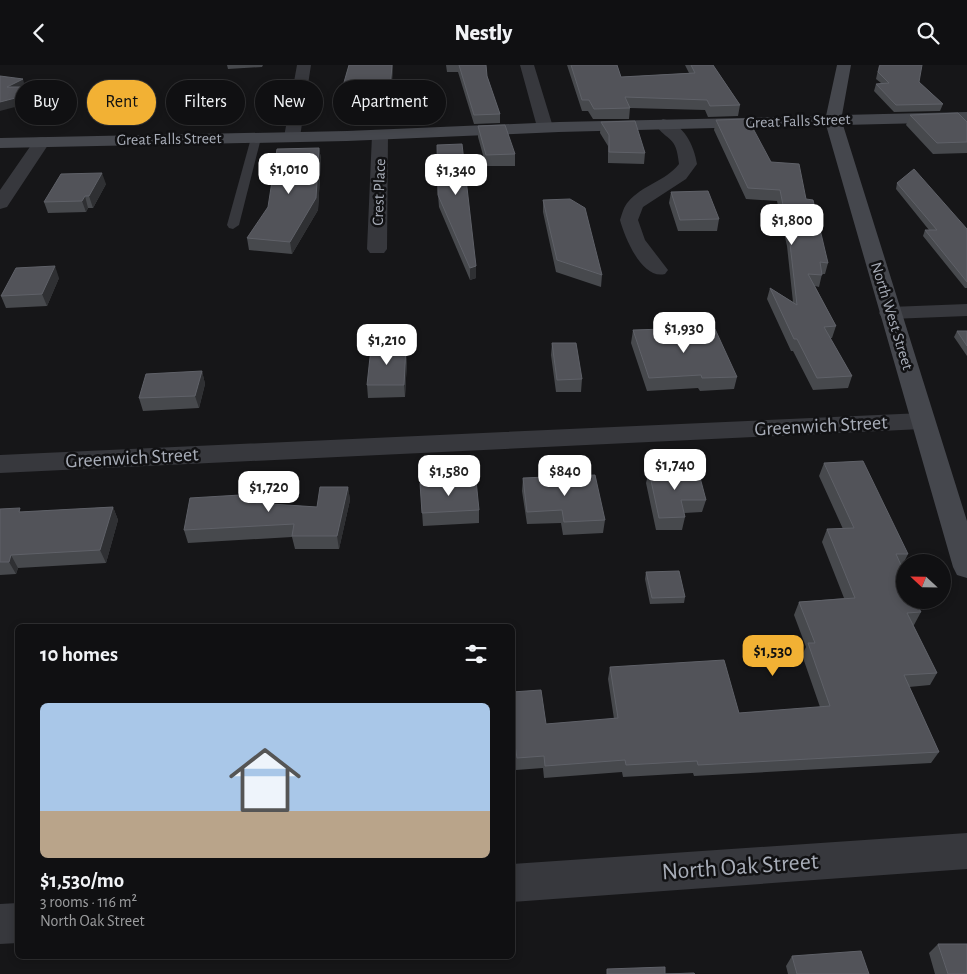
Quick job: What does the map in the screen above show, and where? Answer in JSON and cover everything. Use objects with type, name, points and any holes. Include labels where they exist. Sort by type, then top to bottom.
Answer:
[{"type":"main road","name":"North West Street","points":[[844,65],[833,120],[967,567]]},
{"type":"main road","name":"Great Falls Street","points":[[0,143],[380,135],[545,127],[967,117]]},
{"type":"street","points":[[292,137],[304,65]]},
{"type":"street","points":[[527,65],[545,127]]},
{"type":"street","points":[[658,270],[646,257],[628,229],[629,217],[634,205],[650,192],[682,175],[688,168],[690,160],[680,137],[663,124]]},
{"type":"street","name":"Crest Place","points":[[377,249],[380,135]]},
{"type":"street","points":[[0,203],[42,142]]},
{"type":"street","points":[[890,313],[967,310]]},
{"type":"street","name":"Greenwich Street","points":[[0,464],[922,421]]},
{"type":"street","name":"North Oak Street","points":[[515,883],[967,851]]},
{"type":"street","points":[[0,924],[15,923]]},
{"type":"lane","points":[[233,225],[256,138]]},
{"type":"building","points":[[349,65],[392,65],[391,80],[345,80]]},
{"type":"building","points":[[459,65],[486,65],[487,76],[500,114],[474,115]]},
{"type":"building","points":[[571,65],[617,65],[621,77],[695,73],[691,65],[713,65],[740,105],[710,106],[707,100],[625,97],[630,108],[594,109],[589,100],[582,100]]},
{"type":"building","points":[[880,65],[922,65],[919,82],[943,104],[896,105],[876,84],[889,83],[878,72]]},
{"type":"building","points":[[0,76],[23,79],[15,80],[15,83],[7,87],[15,87],[15,98],[0,102]]},
{"type":"building","points":[[958,113],[967,122],[967,142],[937,143],[910,115]]},
{"type":"building","points":[[748,119],[771,162],[799,164],[806,199],[813,200],[828,263],[820,262],[822,275],[808,274],[836,326],[824,327],[852,376],[817,378],[797,339],[794,339],[770,288],[797,305],[789,235],[780,190],[748,188],[716,120]]},
{"type":"building","points":[[635,121],[645,153],[609,152],[609,135],[601,122]]},
{"type":"building","points":[[505,125],[515,154],[486,155],[478,126]]},
{"type":"building","points":[[462,144],[476,266],[470,268],[438,195],[437,145]]},
{"type":"building","points":[[319,148],[316,198],[290,242],[247,238],[268,207],[277,149]]},
{"type":"building","points":[[914,169],[967,229],[967,282],[925,230],[937,230],[897,183]]},
{"type":"building","points":[[102,173],[89,196],[85,196],[82,201],[44,202],[61,174]]},
{"type":"building","points":[[708,191],[719,219],[680,220],[671,192]]},
{"type":"building","points":[[570,199],[585,208],[602,275],[557,260],[543,200]]},
{"type":"building","points":[[55,266],[42,294],[1,296],[16,268]]},
{"type":"building","points":[[665,329],[666,332],[715,329],[737,377],[702,378],[701,375],[649,378],[633,330]]},
{"type":"building","points":[[957,331],[967,331],[967,346]]},
{"type":"building","points":[[552,343],[576,343],[582,379],[557,380]]},
{"type":"building","points":[[406,347],[404,385],[367,385],[371,348]]},
{"type":"building","points":[[202,371],[195,396],[139,398],[146,374]]},
{"type":"building","points":[[863,461],[908,554],[896,554],[896,609],[919,609],[921,612],[907,613],[937,673],[904,675],[939,752],[698,765],[697,761],[626,765],[625,760],[545,766],[544,756],[517,758],[515,745],[515,692],[541,690],[546,724],[618,718],[610,667],[724,660],[739,713],[830,706],[808,643],[815,643],[799,602],[855,598],[827,529],[854,528],[824,463]]},
{"type":"building","points":[[698,470],[706,500],[681,500],[685,517],[659,518],[649,471]]},
{"type":"building","points":[[595,475],[605,520],[564,522],[562,510],[527,512],[523,478]]},
{"type":"building","points":[[476,480],[479,510],[422,513],[420,483]]},
{"type":"building","points":[[320,487],[348,487],[337,536],[292,536],[294,524],[184,530],[190,498],[257,494],[256,503],[317,507]]},
{"type":"building","points":[[113,507],[100,550],[11,555],[9,562],[0,562],[0,509],[20,508],[19,512]]},
{"type":"building","points":[[679,571],[685,597],[652,598],[646,572]]},
{"type":"building","points":[[938,944],[967,944],[967,974],[948,974]]},
{"type":"building","points":[[861,951],[869,974],[797,974],[792,956]]},
{"type":"building","points":[[665,967],[665,974],[607,974],[607,969]]}]
